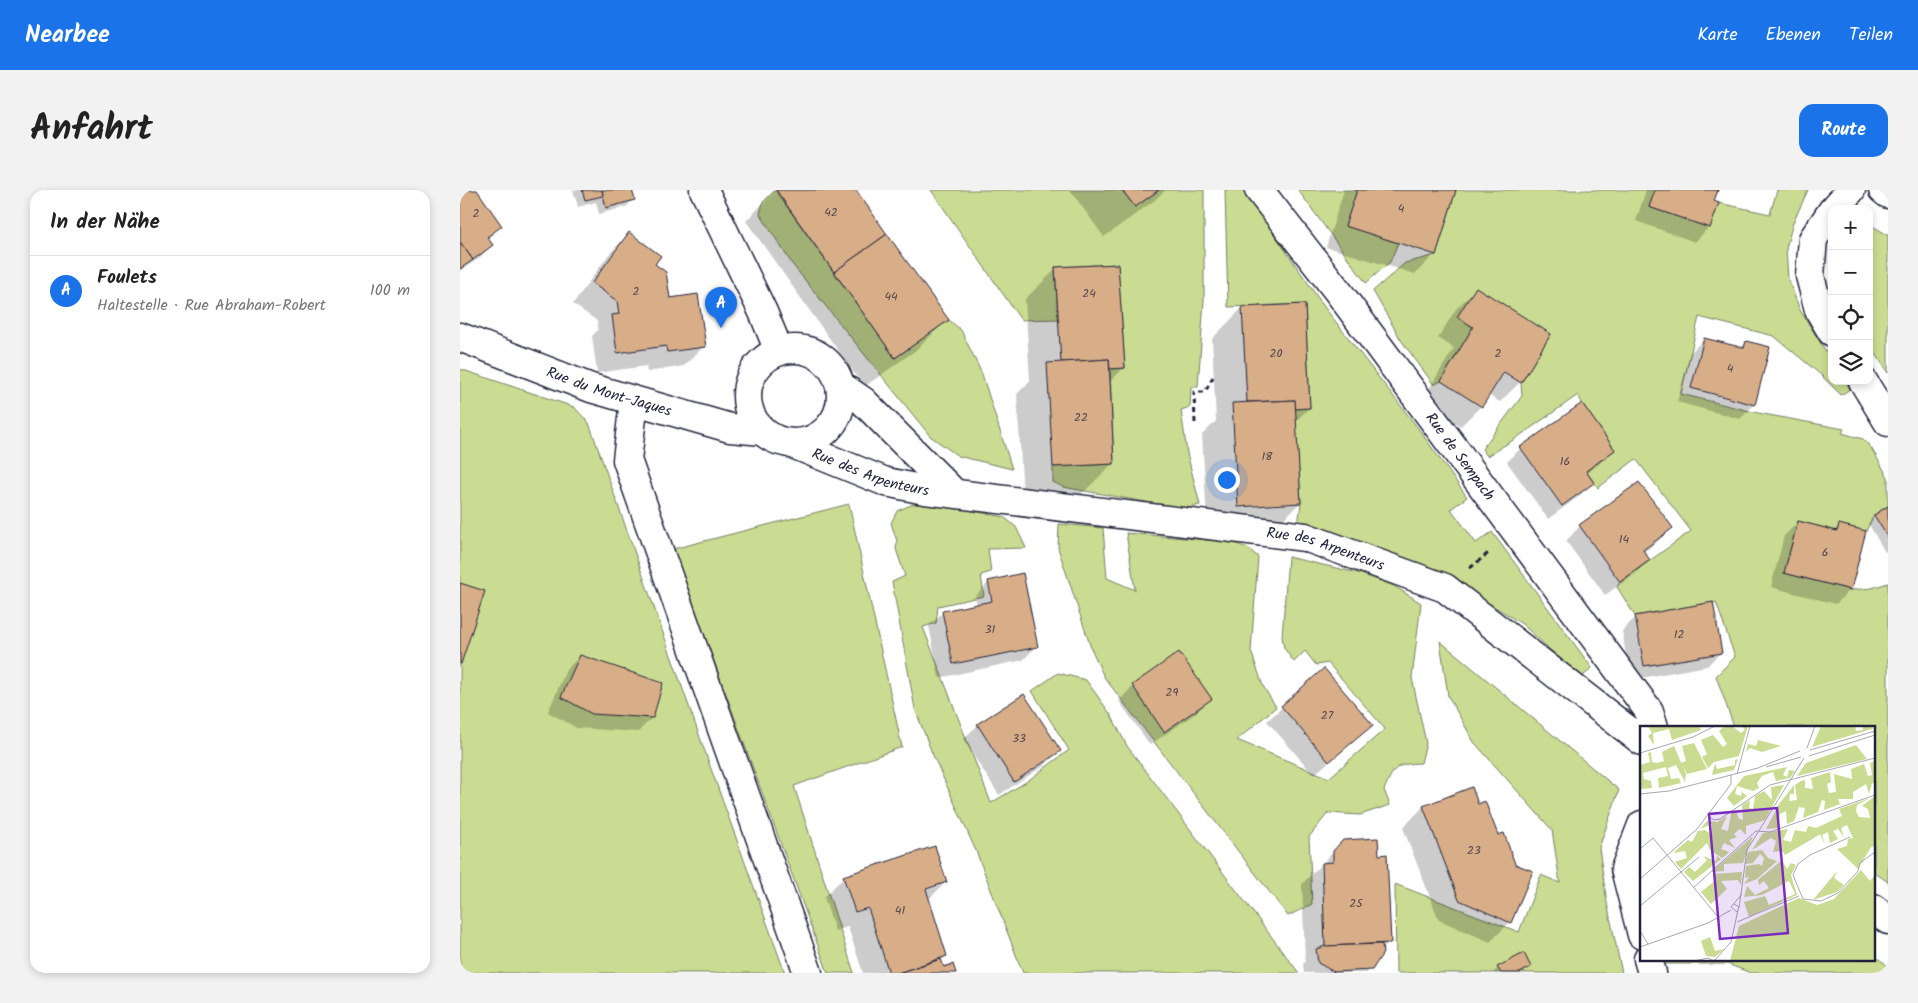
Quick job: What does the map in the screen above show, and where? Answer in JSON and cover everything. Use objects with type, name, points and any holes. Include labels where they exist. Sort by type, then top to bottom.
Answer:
[{"type":"street","points":[[704,190],[763,312],[779,351]]},
{"type":"street","name":"Rue de Sempach","points":[[1259,190],[1340,294],[1649,711],[1654,726]]},
{"type":"street","points":[[1838,205],[1851,190]]},
{"type":"street","points":[[1883,190],[1888,194]]},
{"type":"street","points":[[1828,218],[1813,240],[1810,276],[1819,310],[1828,325]]},
{"type":"street","name":"Rue du Mont-Jaques","points":[[460,337],[591,388],[730,428],[762,431]]},
{"type":"street","points":[[792,348],[818,354],[836,374],[841,386],[842,399],[834,422],[825,432],[803,442],[780,441],[762,431],[749,410],[748,386],[752,374],[768,356],[779,351],[792,348]]},
{"type":"street","points":[[1865,385],[1888,422]]},
{"type":"street","name":"Rue des Arpenteurs","points":[[841,386],[863,400],[954,492]]},
{"type":"street","points":[[634,401],[627,460],[808,973]]},
{"type":"street","name":"Rue des Arpenteurs","points":[[790,442],[886,482],[925,490],[954,492],[1305,537],[1445,588],[1640,739]]},
{"type":"street","points":[[1640,829],[1625,869],[1640,927]]},
{"type":"street","points":[[1876,911],[1888,920]]},
{"type":"street","points":[[1648,960],[1652,973]]},
{"type":"path","points":[[1195,424],[1194,392],[1205,392],[1214,375]]},
{"type":"path","points":[[1467,570],[1492,551]]},
{"type":"green space","points":[[775,190],[895,358],[949,320],[961,330],[982,374],[1012,469],[958,456],[930,436],[792,264],[760,214],[763,202]]},
{"type":"green space","points":[[931,190],[1122,190],[1135,207],[1159,190],[1204,190],[1204,300],[1198,387],[1191,387],[1190,407],[1181,410],[1187,453],[1200,505],[1185,509],[1063,487],[1053,482],[1053,467],[1114,464],[1110,369],[1125,368],[1118,264],[1055,267],[1058,319],[1021,320]]},
{"type":"green space","points":[[1225,190],[1244,190],[1325,308],[1418,428],[1467,497],[1451,509],[1476,543],[1492,532],[1592,668],[1581,678],[1522,624],[1446,576],[1298,525],[1301,503],[1295,409],[1310,408],[1305,304],[1228,307]]},
{"type":"green space","points":[[1298,190],[1357,190],[1346,226],[1398,243],[1390,262],[1366,283]]},
{"type":"green space","points":[[1456,190],[1655,190],[1649,207],[1710,228],[1719,203],[1770,214],[1777,190],[1808,190],[1793,223],[1786,248],[1788,279],[1800,310],[1828,355],[1828,382],[1774,336],[1699,317],[1681,394],[1758,413],[1844,429],[1842,433],[1863,439],[1870,446],[1888,477],[1888,506],[1874,515],[1866,531],[1839,525],[1837,531],[1798,521],[1784,573],[1851,590],[1872,588],[1888,583],[1888,882],[1876,873],[1876,726],[1734,726],[1716,676],[1735,657],[1716,602],[1635,616],[1617,587],[1620,582],[1691,531],[1636,459],[1598,488],[1586,471],[1615,450],[1578,395],[1487,456],[1482,449],[1522,396],[1521,383],[1551,334],[1458,317],[1473,327],[1441,381],[1434,385],[1401,340],[1373,291],[1405,263],[1436,255]]},
{"type":"green space","points":[[1873,226],[1888,235],[1888,373],[1873,349]]},
{"type":"green space","points":[[460,369],[574,407],[589,423],[785,973],[460,973]]},
{"type":"green space","points":[[1831,385],[1848,385],[1850,389],[1841,395]]},
{"type":"green space","points":[[849,504],[902,747],[794,786],[854,973],[828,973],[673,549]]},
{"type":"green space","points":[[913,504],[942,505],[1004,517],[1016,527],[1026,548],[988,549],[991,572],[981,575],[984,596],[938,606],[936,623],[923,627],[991,803],[1026,782],[1069,750],[1032,691],[1058,673],[1086,680],[1111,715],[1127,746],[1299,973],[1023,973],[976,851],[932,753],[915,709],[892,582],[905,576],[896,549],[897,541],[891,523],[897,511]]},
{"type":"green space","points":[[1059,524],[1103,528],[1107,578],[1135,590],[1126,533],[1231,542],[1248,548],[1258,557],[1251,651],[1263,686],[1276,707],[1237,740],[1329,778],[1385,729],[1328,663],[1316,665],[1305,651],[1294,662],[1284,648],[1282,637],[1288,557],[1358,573],[1394,586],[1421,603],[1412,678],[1426,743],[1421,763],[1406,764],[1396,768],[1390,776],[1384,790],[1390,805],[1360,815],[1328,813],[1309,837],[1312,904],[1288,916],[1104,677],[1091,648],[1058,548]]},
{"type":"green space","points":[[1440,641],[1619,790],[1599,848],[1607,903],[1622,973],[1396,973],[1395,884],[1519,932],[1541,875],[1560,883],[1552,830],[1474,742],[1448,696]]},
{"type":"green space","points":[[1876,957],[1888,966],[1888,973],[1751,973],[1727,964],[1666,964],[1665,960],[1876,960]]},
{"type":"building","points":[[460,190],[477,190],[502,226],[487,237],[493,245],[473,260],[460,242]]},
{"type":"building","points":[[582,190],[602,190],[603,196],[585,200]]},
{"type":"building","points":[[602,190],[632,190],[635,200],[606,208]]},
{"type":"building","points":[[776,190],[856,190],[887,234],[834,272]]},
{"type":"building","points":[[1122,190],[1159,190],[1135,207]]},
{"type":"building","points":[[1357,190],[1456,190],[1436,255],[1345,226]]},
{"type":"building","points":[[1655,190],[1718,190],[1714,201],[1719,203],[1710,228],[1649,207]]},
{"type":"building","points":[[629,232],[661,256],[655,264],[666,272],[670,298],[698,294],[706,347],[667,352],[666,346],[617,353],[612,315],[619,314],[617,301],[592,283]]},
{"type":"building","points":[[887,234],[949,320],[895,358],[834,272]]},
{"type":"building","points":[[460,242],[473,260],[460,269]]},
{"type":"building","points":[[1118,264],[1125,368],[1110,369],[1109,359],[1061,362],[1055,267]]},
{"type":"building","points":[[1476,287],[1551,334],[1521,383],[1504,372],[1482,407],[1441,381],[1473,327],[1457,317]]},
{"type":"building","points":[[1305,304],[1310,408],[1295,409],[1295,400],[1247,402],[1242,307]]},
{"type":"building","points":[[1704,338],[1744,348],[1746,341],[1770,347],[1755,405],[1691,388]]},
{"type":"building","points":[[1109,359],[1114,464],[1053,467],[1047,363]]},
{"type":"building","points":[[1295,400],[1301,503],[1238,507],[1232,403]]},
{"type":"building","points":[[1582,403],[1615,450],[1586,471],[1594,483],[1562,506],[1520,447]]},
{"type":"building","points":[[1639,482],[1673,528],[1643,550],[1650,560],[1620,582],[1579,525]]},
{"type":"building","points":[[1888,506],[1888,538],[1874,515]]},
{"type":"building","points":[[1798,521],[1837,531],[1839,524],[1866,531],[1851,590],[1784,573]]},
{"type":"building","points":[[1023,573],[1038,647],[953,664],[942,611],[992,601],[988,581]]},
{"type":"building","points":[[460,583],[485,591],[461,664],[460,664]]},
{"type":"building","points":[[1713,602],[1722,653],[1644,666],[1635,616]]},
{"type":"building","points":[[1179,652],[1212,699],[1164,732],[1132,685]]},
{"type":"building","points":[[580,655],[663,683],[653,718],[592,714],[561,697]]},
{"type":"building","points":[[1324,668],[1373,725],[1329,762],[1281,706]]},
{"type":"building","points":[[1024,694],[1061,751],[1014,782],[977,724]]},
{"type":"building","points":[[1472,787],[1478,804],[1485,801],[1498,835],[1504,833],[1515,864],[1533,871],[1511,923],[1459,900],[1423,806]]},
{"type":"building","points":[[1378,838],[1379,855],[1387,854],[1391,943],[1325,946],[1322,863],[1333,862],[1333,851],[1343,840]]},
{"type":"building","points":[[935,846],[947,882],[926,889],[947,956],[898,973],[889,973],[868,908],[855,912],[843,876]]},
{"type":"building","points":[[1382,944],[1383,953],[1372,970],[1334,972],[1318,963],[1316,949],[1325,946]]},
{"type":"building","points":[[1524,953],[1531,967],[1520,973],[1501,973],[1497,967]]},
{"type":"building","points":[[941,959],[944,967],[953,964],[956,973],[898,973]]},
{"type":"place","name":"Foulets","points":[[721,328]]}]
